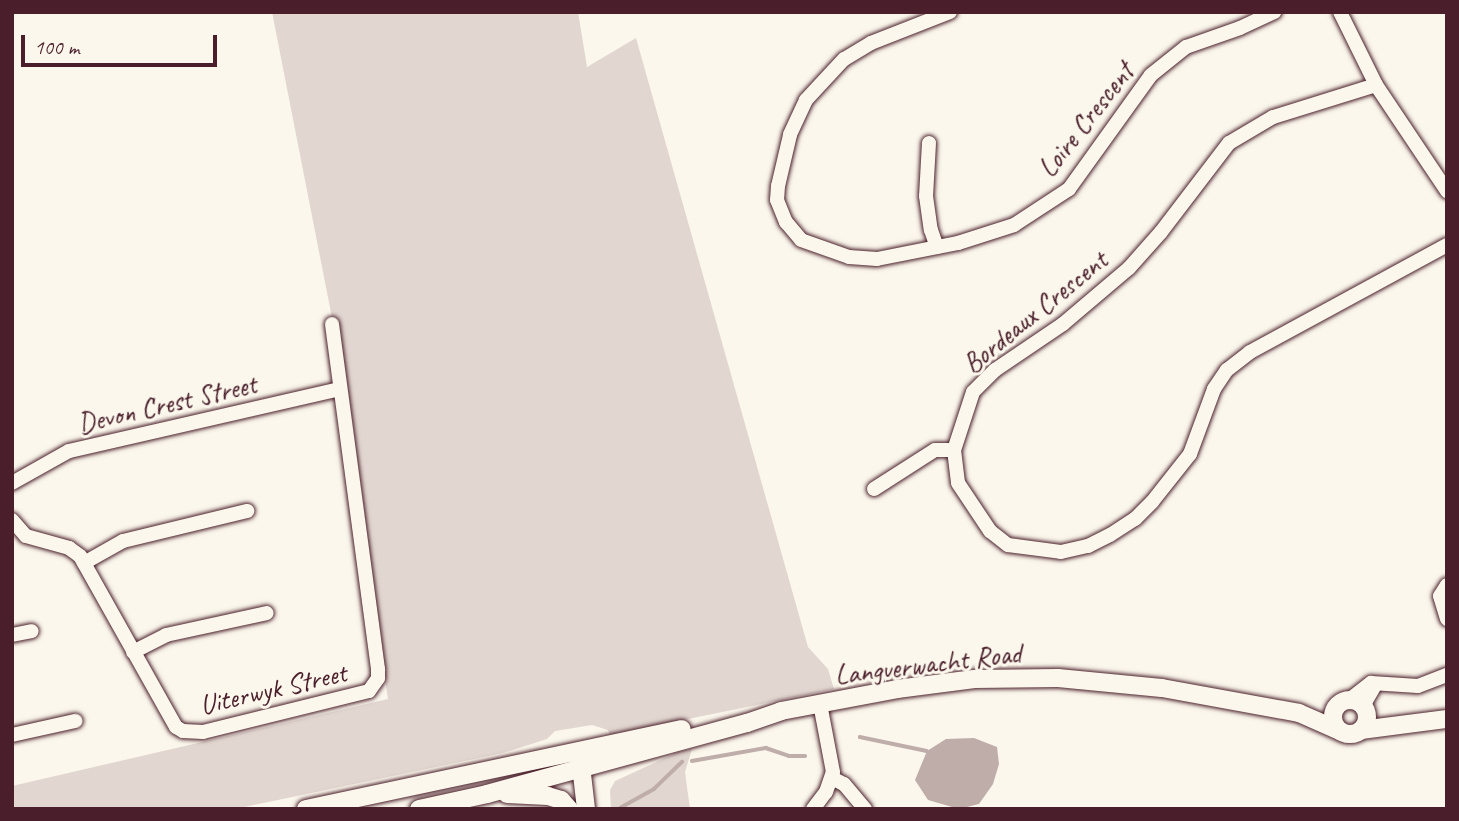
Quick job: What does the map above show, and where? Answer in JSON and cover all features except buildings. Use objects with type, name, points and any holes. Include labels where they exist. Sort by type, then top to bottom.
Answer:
[{"type":"street","name":"Loire Crescent","points":[[950,12],[871,43],[833,69],[806,100],[781,164],[778,186],[778,200],[786,222],[802,240],[849,257],[877,259],[937,247],[1014,225],[1069,189],[1151,75],[1186,47],[1240,28],[1273,12]]},
{"type":"street","points":[[1340,12],[1376,85],[1447,191]]},
{"type":"street","name":"Bordeaux Crescent","points":[[1376,85],[1273,117],[1228,143],[1161,232],[1129,268],[1063,324],[1001,366],[979,386],[966,408],[954,450],[955,470],[962,490],[990,531],[1008,544],[1061,552],[1088,546],[1135,519],[1170,482],[1190,454],[1214,389],[1227,370],[1250,352],[1447,246]]},
{"type":"street","points":[[929,143],[926,196],[930,230],[937,247]]},
{"type":"street","name":"Uiterwyk Street","points":[[12,520],[26,536],[73,550],[84,563],[176,727],[191,733],[361,695],[374,684],[378,669],[332,324]]},
{"type":"street","name":"Devon Crest Street","points":[[12,483],[69,451],[339,389]]},
{"type":"street","points":[[874,489],[934,450],[954,450]]},
{"type":"street","points":[[84,563],[123,541],[247,511]]},
{"type":"street","points":[[1447,585],[1440,602],[1447,620]]},
{"type":"street","points":[[133,652],[166,635],[267,613]]},
{"type":"street","points":[[12,635],[32,631]]},
{"type":"street","points":[[1447,675],[1418,686],[1367,684],[1354,705],[1333,718],[1340,731],[1348,734],[1406,723],[1447,719]]},
{"type":"street","name":"Langverwacht Road","points":[[306,809],[580,759],[744,715],[770,714],[897,688],[974,679],[1058,678],[1162,688],[1299,713],[1354,705]]},
{"type":"street","points":[[813,809],[832,778],[832,752],[820,704]]},
{"type":"street","points":[[1354,705],[1406,723]]},
{"type":"street","points":[[1354,705],[1367,721],[1361,730]]},
{"type":"street","name":"Langverwacht Road","points":[[1299,713],[1340,731]]},
{"type":"street","points":[[12,735],[75,721]]},
{"type":"street","points":[[580,759],[586,809]]},
{"type":"street","name":"Langverwacht Road","points":[[419,809],[487,794],[580,759]]},
{"type":"street","points":[[832,778],[844,784],[865,809]]},
{"type":"street","points":[[487,794],[548,796],[561,800],[569,809]]},
{"type":"shaded area","points":[[272,12],[578,12],[587,67],[636,38],[808,647],[828,669],[834,689],[610,735],[608,730],[592,725],[555,731],[547,739],[503,753],[235,809],[12,809],[12,786],[388,699],[333,323]]},
{"type":"shaded area","points":[[974,738],[997,747],[999,764],[993,784],[979,804],[959,809],[928,800],[915,780],[927,751],[946,739]]},
{"type":"shaded area","points":[[692,749],[685,772],[690,809],[611,809],[610,790],[615,781],[678,752]]},
{"type":"waterway","points":[[860,737],[927,751]]},
{"type":"waterway","points":[[692,761],[766,748],[789,756],[805,756]]},
{"type":"waterway","points":[[620,808],[654,789],[682,762]]}]
